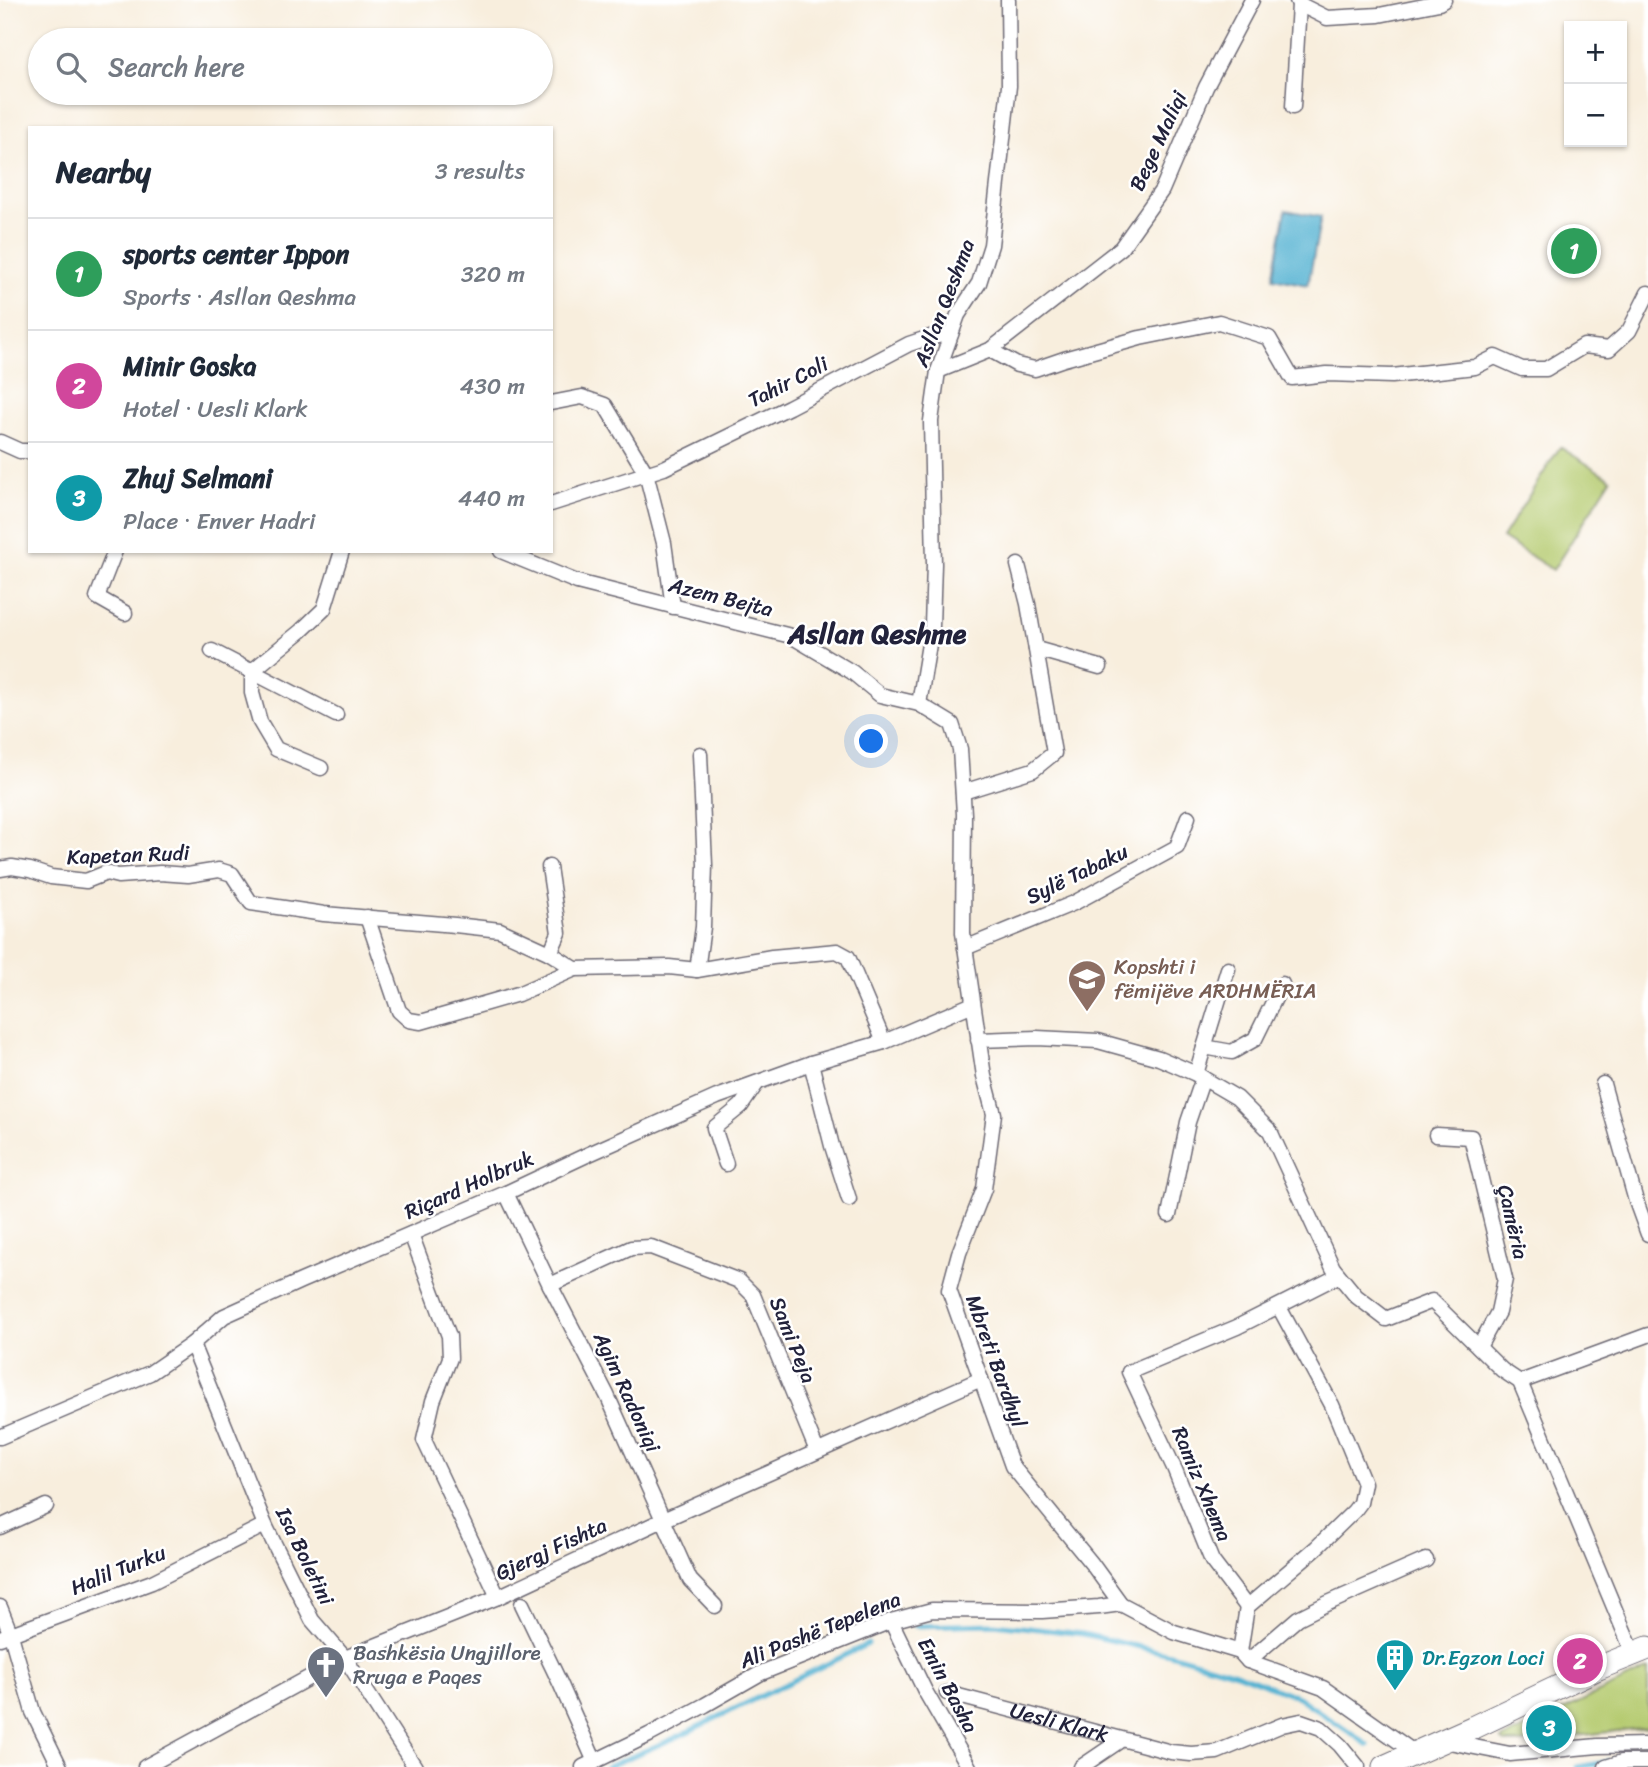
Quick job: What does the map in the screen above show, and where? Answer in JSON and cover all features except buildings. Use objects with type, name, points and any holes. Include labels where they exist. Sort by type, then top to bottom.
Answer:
[{"type":"main road","points":[[1386,1767],[1595,1669],[1641,1651]]},
{"type":"street","name":"Asllan Qeshma","points":[[919,704],[932,626],[931,421],[938,371],[958,315],[979,283],[991,245],[1009,86],[1008,0]]},
{"type":"street","name":"Bege Maliqi","points":[[938,371],[990,350],[1121,248],[1162,190],[1206,87],[1252,0]]},
{"type":"street","points":[[1293,107],[1298,2],[1327,18],[1378,15],[1444,0]]},
{"type":"street","points":[[990,350],[1017,365],[1035,369],[1140,338],[1219,322],[1269,338],[1292,378],[1327,374],[1392,376],[1475,368],[1495,357],[1522,369],[1546,369],[1584,346],[1609,349],[1629,331],[1648,293]]},
{"type":"street","name":"Tahir Coli","points":[[553,502],[677,462],[909,344],[951,334]]},
{"type":"street","points":[[553,403],[582,397],[605,405],[646,473],[664,543],[673,607]]},
{"type":"street","points":[[0,442],[20,451],[28,451]]},
{"type":"street","points":[[114,553],[97,597],[125,613]]},
{"type":"street","points":[[252,671],[324,609],[341,553]]},
{"type":"street","name":"Azem Bejta","points":[[506,553],[577,582],[792,636],[852,672],[880,695],[919,704]]},
{"type":"street","points":[[963,792],[1033,770],[1054,753],[1028,604],[1018,565]]},
{"type":"street","points":[[1035,649],[1100,667]]},
{"type":"street","points":[[212,651],[336,715]]},
{"type":"street","points":[[252,671],[252,693],[260,722],[276,749],[321,768]]},
{"type":"street","name":"Mbreti Bardhyl","points":[[919,704],[952,724],[960,749],[964,814],[963,933],[984,1076],[994,1114],[984,1189],[948,1290],[1012,1466],[1121,1604],[1174,1632],[1323,1688],[1415,1753]]},
{"type":"street","points":[[697,970],[703,927],[705,865],[700,754]]},
{"type":"street","name":"Sylë Tabaku","points":[[965,948],[1074,903],[1177,847],[1188,817]]},
{"type":"street","name":"Kapetan Rudi","points":[[0,869],[12,867],[51,877],[86,881],[106,873],[118,876],[160,873],[188,875],[219,870],[232,874],[250,902],[324,915],[500,930],[550,953],[575,969]]},
{"type":"street","points":[[549,867],[559,933],[550,953]]},
{"type":"street","points":[[367,917],[399,1011],[409,1020],[421,1022],[518,994],[575,969],[669,967],[697,970],[772,957],[836,951],[848,957],[884,1042]]},
{"type":"street","points":[[1169,1215],[1204,1047],[1228,969]]},
{"type":"street","points":[[1204,1047],[1232,1052],[1255,1039],[1282,984]]},
{"type":"street","name":"Riçard Holbruk","points":[[0,1437],[150,1373],[192,1344],[224,1316],[506,1193],[589,1153],[717,1097],[811,1063],[884,1042],[973,1004]]},
{"type":"street","points":[[978,1040],[1037,1038],[1098,1041],[1159,1058],[1199,1076],[1237,1098],[1270,1131],[1333,1268],[1356,1296],[1386,1319],[1432,1301],[1503,1370],[1520,1382],[1641,1651]]},
{"type":"street","points":[[811,1063],[832,1146],[849,1199]]},
{"type":"street","points":[[726,1164],[714,1128],[741,1106],[757,1083]]},
{"type":"street","points":[[1603,1084],[1648,1234]]},
{"type":"street","name":"Çamëria","points":[[1436,1135],[1471,1137],[1505,1279],[1498,1312],[1479,1347]]},
{"type":"street","name":"Agim Radoniqi","points":[[506,1193],[607,1395],[690,1580],[715,1606]]},
{"type":"street","points":[[411,1234],[449,1336],[450,1358],[433,1401],[424,1440],[498,1597]]},
{"type":"street","name":"Sami Peja","points":[[550,1285],[631,1248],[651,1247],[739,1281],[752,1295],[817,1451]]},
{"type":"street","points":[[1244,1657],[1247,1607],[1316,1549],[1360,1503],[1364,1483],[1332,1405],[1279,1307],[1338,1276]]},
{"type":"street","name":"Ramiz Xhema","points":[[1247,1607],[1212,1561],[1175,1470],[1129,1372],[1237,1328],[1279,1307]]},
{"type":"street","points":[[1520,1382],[1648,1335]]},
{"type":"street","name":"Isa Boletini","points":[[192,1344],[265,1525],[312,1619],[345,1658],[415,1767]]},
{"type":"street","name":"Gjergj Fishta","points":[[145,1767],[345,1658],[498,1597],[663,1520],[981,1379]]},
{"type":"street","points":[[0,1527],[46,1506]]},
{"type":"street","name":"Halil Turku","points":[[5,1636],[152,1581],[265,1525]]},
{"type":"street","points":[[1244,1657],[1298,1618],[1426,1560]]},
{"type":"street","name":"Ali Pashë Tepelena","points":[[522,1604],[560,1683],[589,1764],[705,1706],[761,1673],[891,1621],[932,1610],[1042,1611],[1121,1604]]},
{"type":"street","points":[[0,1607],[5,1636],[33,1712],[60,1767]]},
{"type":"street","name":"Emin Basha","points":[[891,1621],[925,1691],[969,1767]]},
{"type":"street","name":"Uesli Klark","points":[[947,1693],[1171,1752],[1191,1754],[1217,1752],[1282,1725],[1301,1721],[1321,1728],[1358,1767]]},
{"type":"street","points":[[1442,1741],[1510,1754],[1598,1746],[1648,1745]]},
{"type":"street","points":[[1081,1767],[1118,1742]]},
{"type":"street","points":[[1606,1767],[1622,1762],[1648,1762]]},
{"type":"green space","points":[[1560,447],[1611,479],[1553,570],[1502,538]]},
{"type":"green space","points":[[1648,1669],[1648,1727],[1521,1743],[1505,1743],[1501,1740]]},
{"type":"water","points":[[1286,210],[1321,217],[1308,285],[1273,278]]},
{"type":"waterway","points":[[915,1626],[994,1624],[1083,1634],[1170,1654],[1236,1673],[1298,1697],[1368,1745]]},
{"type":"waterway","points":[[607,1767],[677,1737],[868,1644]]},
{"type":"waterway","points":[[1577,1767],[1607,1762]]},
{"type":"place","name":"sports center Ippon","points":[[1574,251]]},
{"type":"place","name":"Kopshti i fëmijëve ARDHMËRIA","points":[[1087,1013]]},
{"type":"place","name":"Minir Goska","points":[[1580,1661]]},
{"type":"place","name":"Dr.Egzon Loci","points":[[1395,1692]]},
{"type":"place","name":"Bashkësia Ungjillore Rruga e Paqes","points":[[326,1699]]},
{"type":"place","name":"Zhuj Selmani","points":[[1549,1728]]},
{"type":"district","name":"Asllan Qeshme","points":[[877,633]]}]
